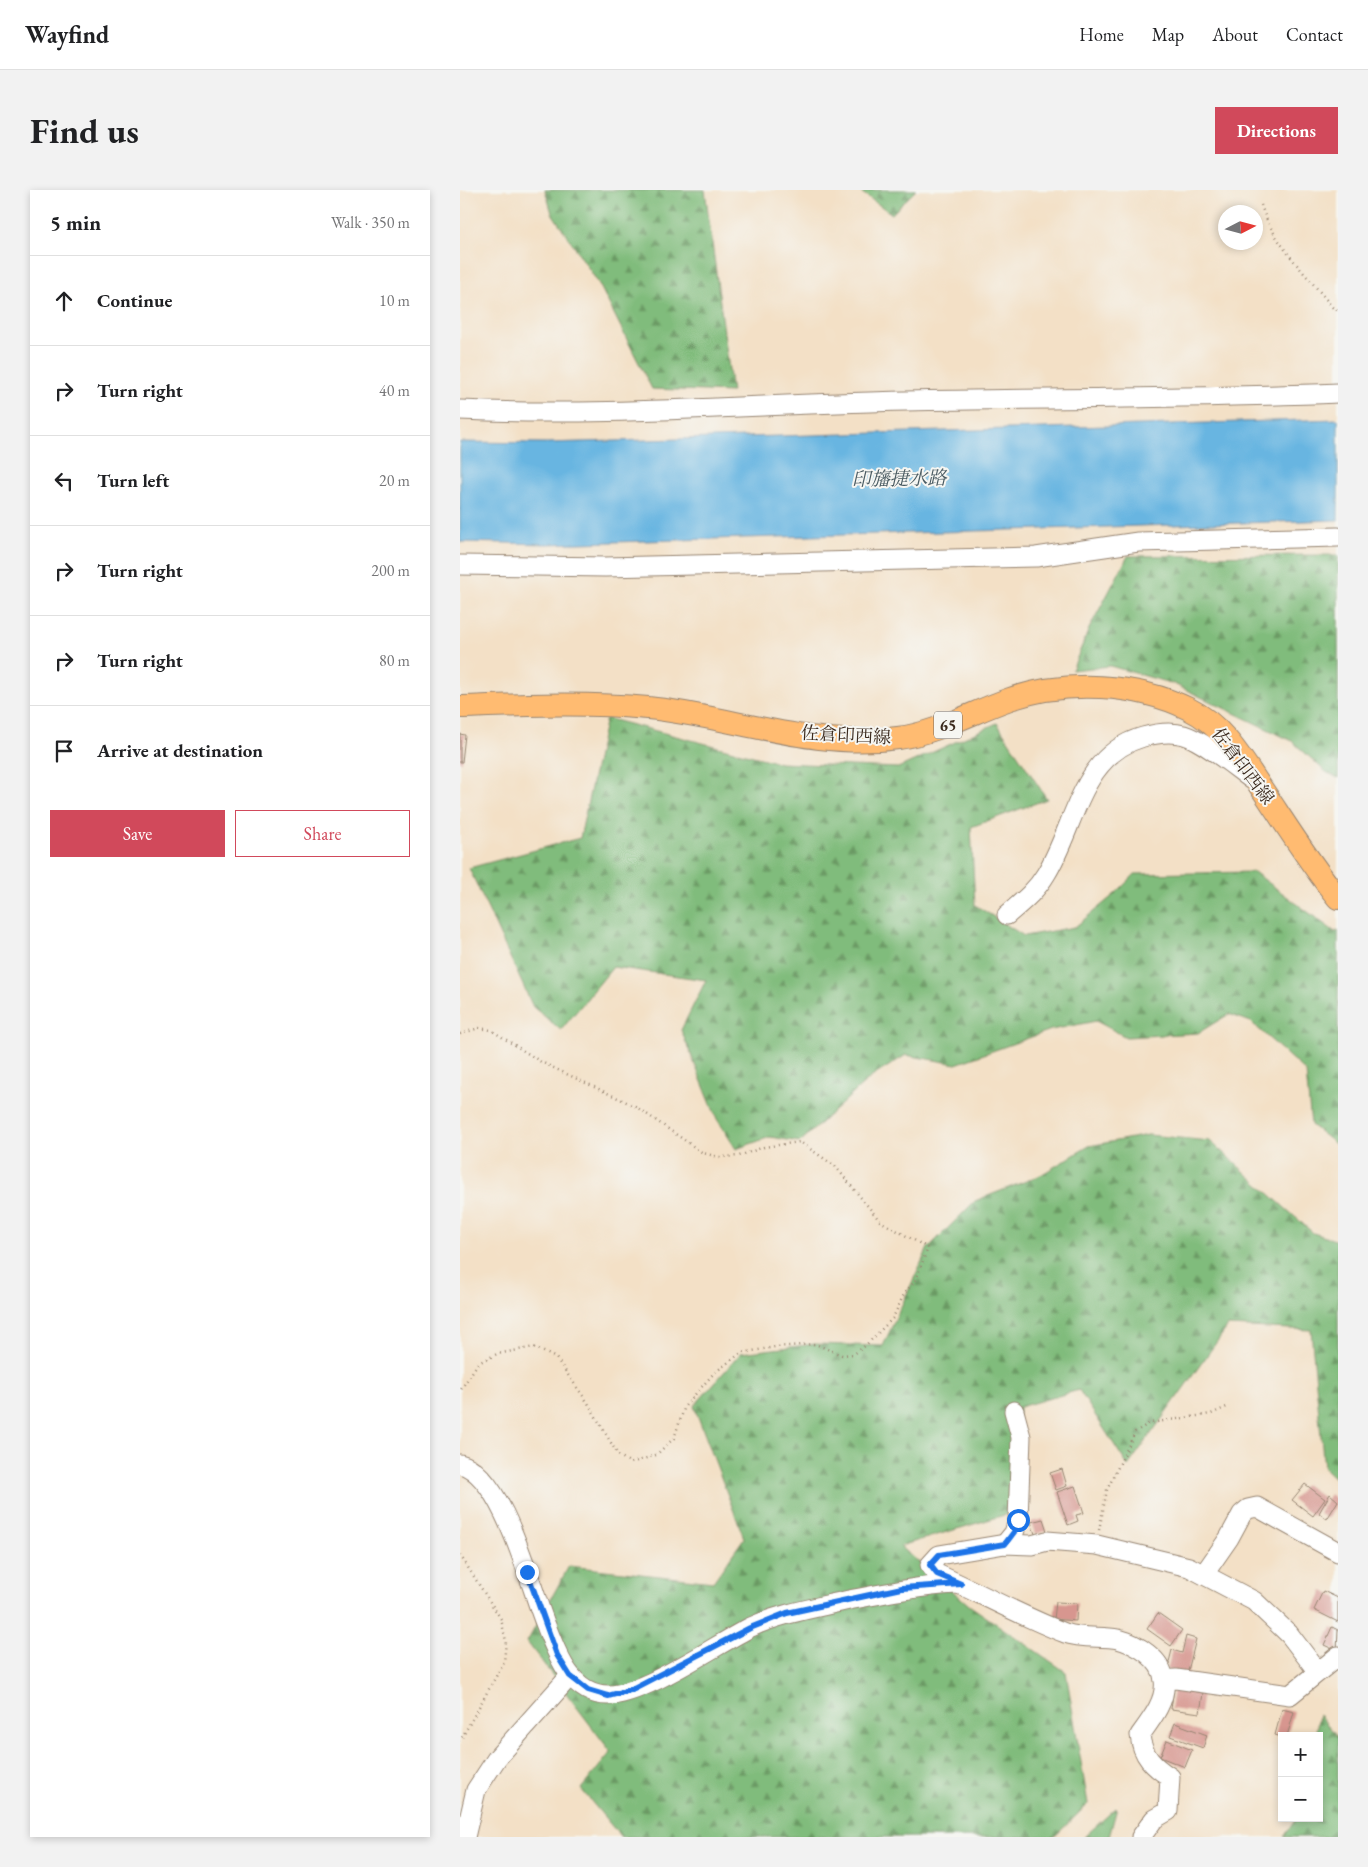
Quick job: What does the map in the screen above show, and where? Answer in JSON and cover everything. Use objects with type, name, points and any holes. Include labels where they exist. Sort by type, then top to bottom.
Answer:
[{"type":"main road","name":"佐倉印西線","points":[[460,706],[549,704],[648,708],[830,739],[872,740],[900,738],[940,729],[1012,699],[1052,690],[1093,687],[1138,692],[1167,700],[1191,710],[1214,725],[1235,749],[1338,898]]},
{"type":"street","points":[[460,410],[654,410],[905,401],[1115,400],[1338,393]]},
{"type":"street","points":[[460,565],[605,567],[1036,557],[1138,542],[1338,537]]},
{"type":"street","points":[[1007,915],[1037,889],[1048,872],[1097,766],[1114,751],[1135,739],[1170,732],[1185,735],[1222,758],[1260,787]]},
{"type":"street","points":[[1005,1544],[1014,1532],[1018,1520],[1021,1436],[1014,1411]]},
{"type":"street","points":[[460,1464],[478,1473],[513,1530],[557,1655],[570,1676],[588,1690],[608,1696],[630,1690],[750,1628],[787,1613],[902,1588],[961,1584]]},
{"type":"street","points":[[1204,1574],[1229,1538],[1242,1514],[1248,1509],[1257,1507],[1338,1552]]},
{"type":"street","points":[[1018,1520],[1037,1543]]},
{"type":"street","points":[[1141,1837],[1154,1820],[1168,1811],[1170,1777],[1154,1767],[1141,1747],[1140,1735],[1153,1717],[1162,1697],[1164,1680],[1152,1658],[1140,1648],[1119,1639],[1068,1634],[1035,1621],[937,1574],[930,1565],[939,1555],[1005,1544],[1047,1541],[1097,1545],[1140,1554],[1189,1568],[1254,1601],[1289,1634],[1318,1672]]},
{"type":"street","points":[[1164,1680],[1176,1679],[1290,1695],[1338,1656]]},
{"type":"street","points":[[465,1837],[476,1790],[497,1758],[570,1676]]},
{"type":"path","points":[[1263,211],[1266,221],[1288,254],[1332,307],[1338,310]]},
{"type":"path","points":[[460,1034],[480,1028],[491,1030],[541,1062],[635,1106],[702,1153],[719,1158],[739,1156],[764,1147],[800,1142],[835,1166],[880,1221],[928,1248],[915,1281],[904,1294],[893,1318],[865,1346],[854,1354],[842,1355],[815,1344],[775,1347],[741,1353],[714,1373],[686,1406],[674,1438],[656,1455],[631,1463],[618,1455],[588,1403],[556,1358],[534,1347],[497,1354],[478,1363],[460,1391]]},
{"type":"path","points":[[1098,1533],[1107,1490],[1134,1432],[1150,1424],[1211,1414],[1229,1406]]},
{"type":"path","points":[[460,1555],[501,1619],[506,1641],[504,1662],[460,1741]]},
{"type":"green space","points":[[545,190],[705,190],[732,392],[652,389],[599,284],[552,213]]},
{"type":"green space","points":[[858,190],[916,190],[892,214]]},
{"type":"green space","points":[[1338,555],[1338,778],[1326,772],[1292,741],[1174,684],[1110,666],[1072,670],[1089,629],[1128,556]]},
{"type":"green space","points":[[606,718],[780,763],[898,768],[997,723],[1047,799],[971,827],[975,905],[1024,936],[1075,927],[1115,894],[1135,874],[1254,872],[1335,932],[1338,931],[1338,1146],[1311,1125],[1306,1072],[1251,1022],[1229,1014],[1198,1033],[1126,1037],[1096,1021],[1051,1030],[956,1064],[906,1055],[870,1078],[800,1142],[770,1137],[736,1149],[717,1119],[681,1030],[706,980],[613,967],[561,1030],[533,1007],[469,868],[580,838]]},
{"type":"green space","points":[[1148,1135],[1210,1141],[1313,1233],[1338,1241],[1338,1481],[1324,1468],[1311,1330],[1228,1326],[1128,1466],[1079,1390],[1019,1407],[1011,1513],[900,1546],[969,1605],[1066,1672],[1088,1804],[1054,1837],[621,1837],[581,1789],[611,1752],[527,1642],[569,1566],[713,1582],[744,1538],[694,1406],[741,1353],[815,1344],[883,1346],[928,1248],[975,1201],[1039,1176],[1089,1146]]},
{"type":"green space","points":[[1319,1715],[1338,1737],[1338,1837],[1284,1837],[1294,1822],[1323,1822],[1323,1732],[1316,1732]]},
{"type":"green space","points":[[1116,1808],[1109,1837],[1084,1837]]},
{"type":"water","name":"印旛捷水路","points":[[1338,419],[1338,520],[547,544],[460,542],[460,442],[547,443]]},
{"type":"building","points":[[460,734],[465,735],[462,762],[460,762]]},
{"type":"building","points":[[1062,1469],[1067,1486],[1056,1490],[1050,1473]]},
{"type":"building","points":[[1305,1484],[1325,1499],[1313,1516],[1292,1500]]},
{"type":"building","points":[[1075,1486],[1084,1513],[1076,1515],[1078,1521],[1068,1525],[1057,1492]]},
{"type":"building","points":[[1330,1494],[1338,1501],[1327,1519],[1319,1513]]},
{"type":"building","points":[[1043,1519],[1047,1531],[1035,1534],[1031,1522]]},
{"type":"building","points":[[1323,1591],[1338,1598],[1338,1622],[1314,1610]]},
{"type":"building","points":[[1056,1602],[1077,1603],[1076,1621],[1054,1619]]},
{"type":"building","points":[[1158,1613],[1182,1630],[1171,1646],[1147,1629]]},
{"type":"building","points":[[1332,1627],[1338,1630],[1337,1651],[1324,1645]]},
{"type":"building","points":[[1186,1636],[1196,1639],[1187,1675],[1167,1670],[1172,1650],[1182,1653]]},
{"type":"building","points":[[1174,1688],[1203,1693],[1200,1713],[1171,1709]]},
{"type":"building","points":[[1282,1709],[1294,1712],[1288,1732],[1278,1732],[1278,1736],[1275,1735]]},
{"type":"building","points":[[1175,1723],[1207,1735],[1203,1748],[1170,1736]]},
{"type":"building","points":[[1167,1740],[1192,1750],[1185,1767],[1160,1757]]},
{"type":"route","points":[[527,1572],[557,1655],[570,1676],[588,1690],[608,1696],[630,1690],[665,1674],[750,1628],[787,1613],[902,1588],[961,1584],[937,1574],[930,1565],[939,1555],[1005,1544],[1014,1532],[1018,1520]]}]
